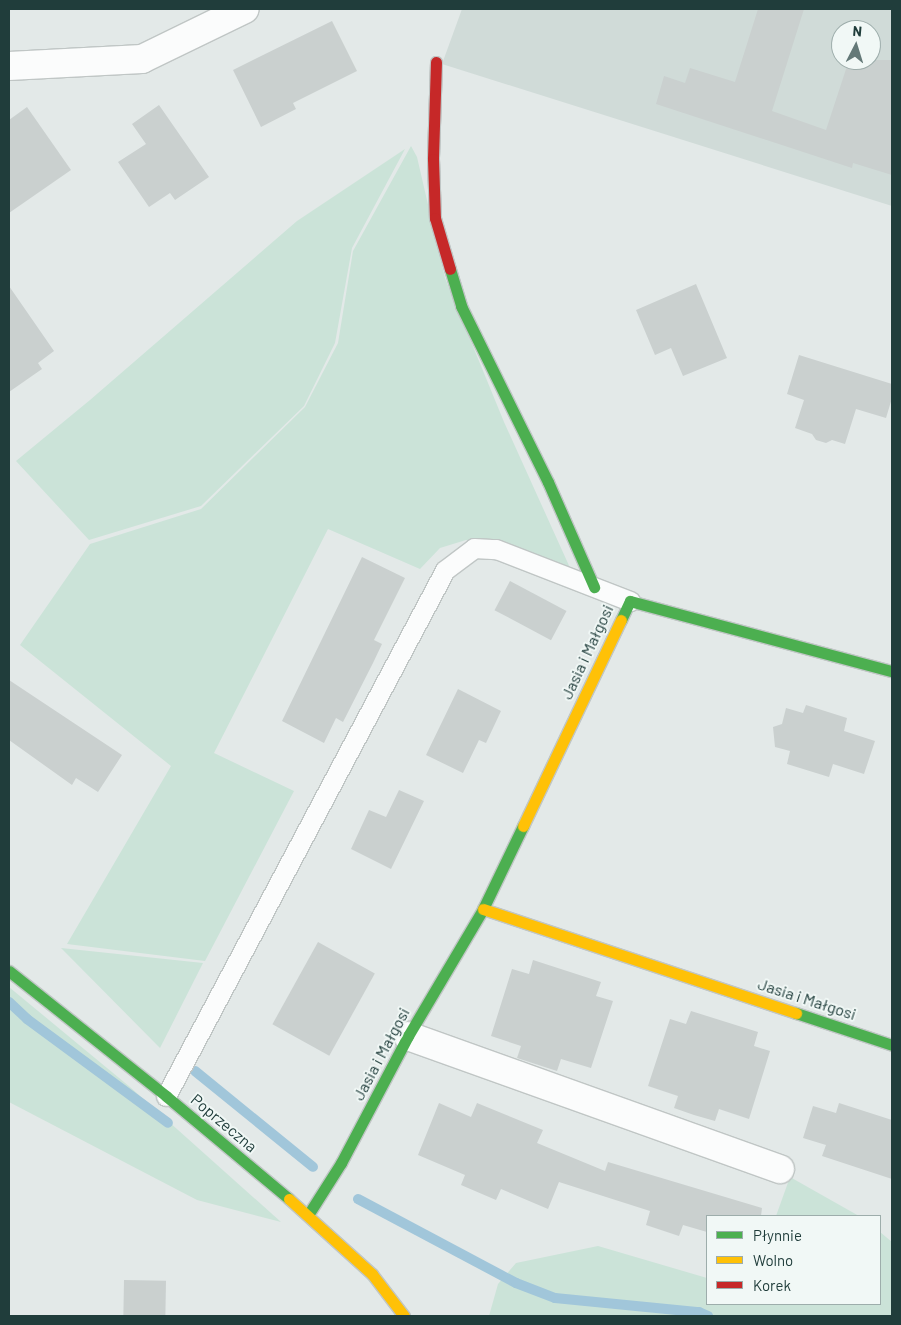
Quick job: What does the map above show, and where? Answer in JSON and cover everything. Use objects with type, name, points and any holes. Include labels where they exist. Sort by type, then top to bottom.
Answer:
[{"type":"street","points":[[9,66],[142,59],[245,9]]},
{"type":"street","points":[[436,62],[433,159],[435,218],[461,306],[548,482],[594,587]]},
{"type":"street","name":"Jasia i Małgosi","points":[[308,1215],[341,1163],[408,1036],[483,909],[630,601],[892,671]]},
{"type":"street","name":"Jasia i Małgosi","points":[[483,909],[892,1045]]},
{"type":"street","name":"Poprzeczna","points":[[9,971],[166,1096],[308,1215],[372,1274],[404,1316]]},
{"type":"street","points":[[408,1036],[780,1169]]},
{"type":"lane","points":[[166,1096],[445,570],[474,548],[496,549],[630,601]]},
{"type":"shaded area","points":[[462,9],[892,9],[892,206],[442,64]]},
{"type":"green space","points":[[411,146],[417,157],[445,278],[504,422],[571,570],[489,542],[466,540],[440,548],[420,569],[328,529],[214,753],[294,791],[205,961],[67,944],[171,766],[20,645],[90,544],[201,509],[305,407],[338,343],[353,251]]},
{"type":"green space","points":[[405,149],[352,248],[335,343],[304,406],[201,506],[89,540],[16,461],[90,400],[297,221]]},
{"type":"green space","points":[[61,948],[203,963],[160,1048]]},
{"type":"green space","points":[[9,987],[130,1087],[281,1222],[197,1200],[9,1102]]},
{"type":"green space","points":[[790,1177],[857,1215],[776,1215]]},
{"type":"green space","points":[[881,1233],[892,1242],[892,1316],[489,1316],[498,1284],[516,1263],[598,1246],[706,1278],[706,1305],[881,1305]]},
{"type":"building","points":[[758,9],[804,9],[772,111],[826,130],[846,70],[881,70],[881,60],[892,60],[892,175],[853,163],[852,168],[656,104],[664,76],[685,83],[690,68],[735,82]]},
{"type":"building","points":[[332,21],[357,71],[293,103],[296,109],[261,127],[233,70]]},
{"type":"building","points":[[159,105],[209,177],[175,200],[170,193],[149,207],[118,162],[146,144],[132,124]]},
{"type":"building","points":[[27,107],[71,170],[9,213],[9,120]]},
{"type":"building","points":[[696,284],[727,358],[683,376],[671,348],[655,355],[636,310]]},
{"type":"building","points":[[9,286],[54,351],[38,363],[42,369],[9,392]]},
{"type":"building","points":[[799,355],[892,384],[892,398],[886,418],[856,409],[845,444],[832,440],[826,443],[816,440],[812,434],[795,428],[804,400],[787,394]]},
{"type":"building","points":[[362,557],[405,578],[374,640],[382,644],[373,663],[343,722],[336,718],[324,743],[282,721]]},
{"type":"building","points":[[510,581],[567,611],[551,640],[495,610]]},
{"type":"building","points":[[9,680],[122,755],[98,792],[76,778],[72,785],[9,740]]},
{"type":"building","points":[[458,689],[501,711],[486,743],[479,740],[463,773],[426,755]]},
{"type":"building","points":[[806,705],[847,718],[844,731],[875,741],[864,774],[833,764],[829,777],[787,764],[790,751],[775,747],[773,727],[782,724],[786,708],[803,713]]},
{"type":"building","points":[[399,790],[424,801],[391,869],[351,849],[369,810],[386,817]]},
{"type":"building","points":[[318,942],[375,974],[329,1056],[272,1024]]},
{"type":"building","points":[[533,960],[601,982],[596,996],[613,1001],[591,1068],[561,1059],[557,1071],[517,1058],[521,1046],[491,1036],[512,969],[529,974]]},
{"type":"building","points":[[691,1011],[758,1032],[754,1046],[770,1051],[749,1119],[719,1109],[715,1121],[694,1115],[674,1108],[678,1096],[648,1086],[670,1019],[686,1024]]},
{"type":"building","points":[[439,1103],[471,1117],[477,1103],[543,1130],[537,1143],[605,1171],[608,1162],[762,1208],[761,1215],[706,1215],[706,1232],[683,1225],[679,1236],[646,1225],[650,1211],[559,1182],[548,1209],[501,1189],[496,1200],[461,1185],[465,1175],[418,1155]]},
{"type":"building","points":[[839,1103],[892,1120],[892,1179],[822,1156],[826,1145],[803,1138],[813,1106],[836,1113]]},
{"type":"building","points":[[124,1280],[166,1281],[165,1316],[123,1316]]},
{"type":"waterway","points":[[9,1002],[27,1019],[168,1123]]},
{"type":"waterway","points":[[195,1071],[313,1167]]},
{"type":"waterway","points":[[358,1199],[516,1283],[555,1298],[699,1312],[708,1316]]},
{"type":"traffic: fast","points":[[450,269],[461,306],[548,482],[594,587]]},
{"type":"traffic: fast","points":[[621,620],[630,601],[892,671]]},
{"type":"traffic: fast","points":[[308,1215],[341,1163],[408,1036],[483,909],[523,826]]},
{"type":"traffic: fast","points":[[9,971],[166,1096],[289,1199]]},
{"type":"traffic: fast","points":[[796,1013],[892,1045]]},
{"type":"traffic: slow","points":[[523,826],[621,620]]},
{"type":"traffic: slow","points":[[483,909],[796,1013]]},
{"type":"traffic: slow","points":[[289,1199],[372,1274],[404,1316]]},
{"type":"traffic: jam","points":[[436,62],[433,159],[435,218],[450,269]]}]
